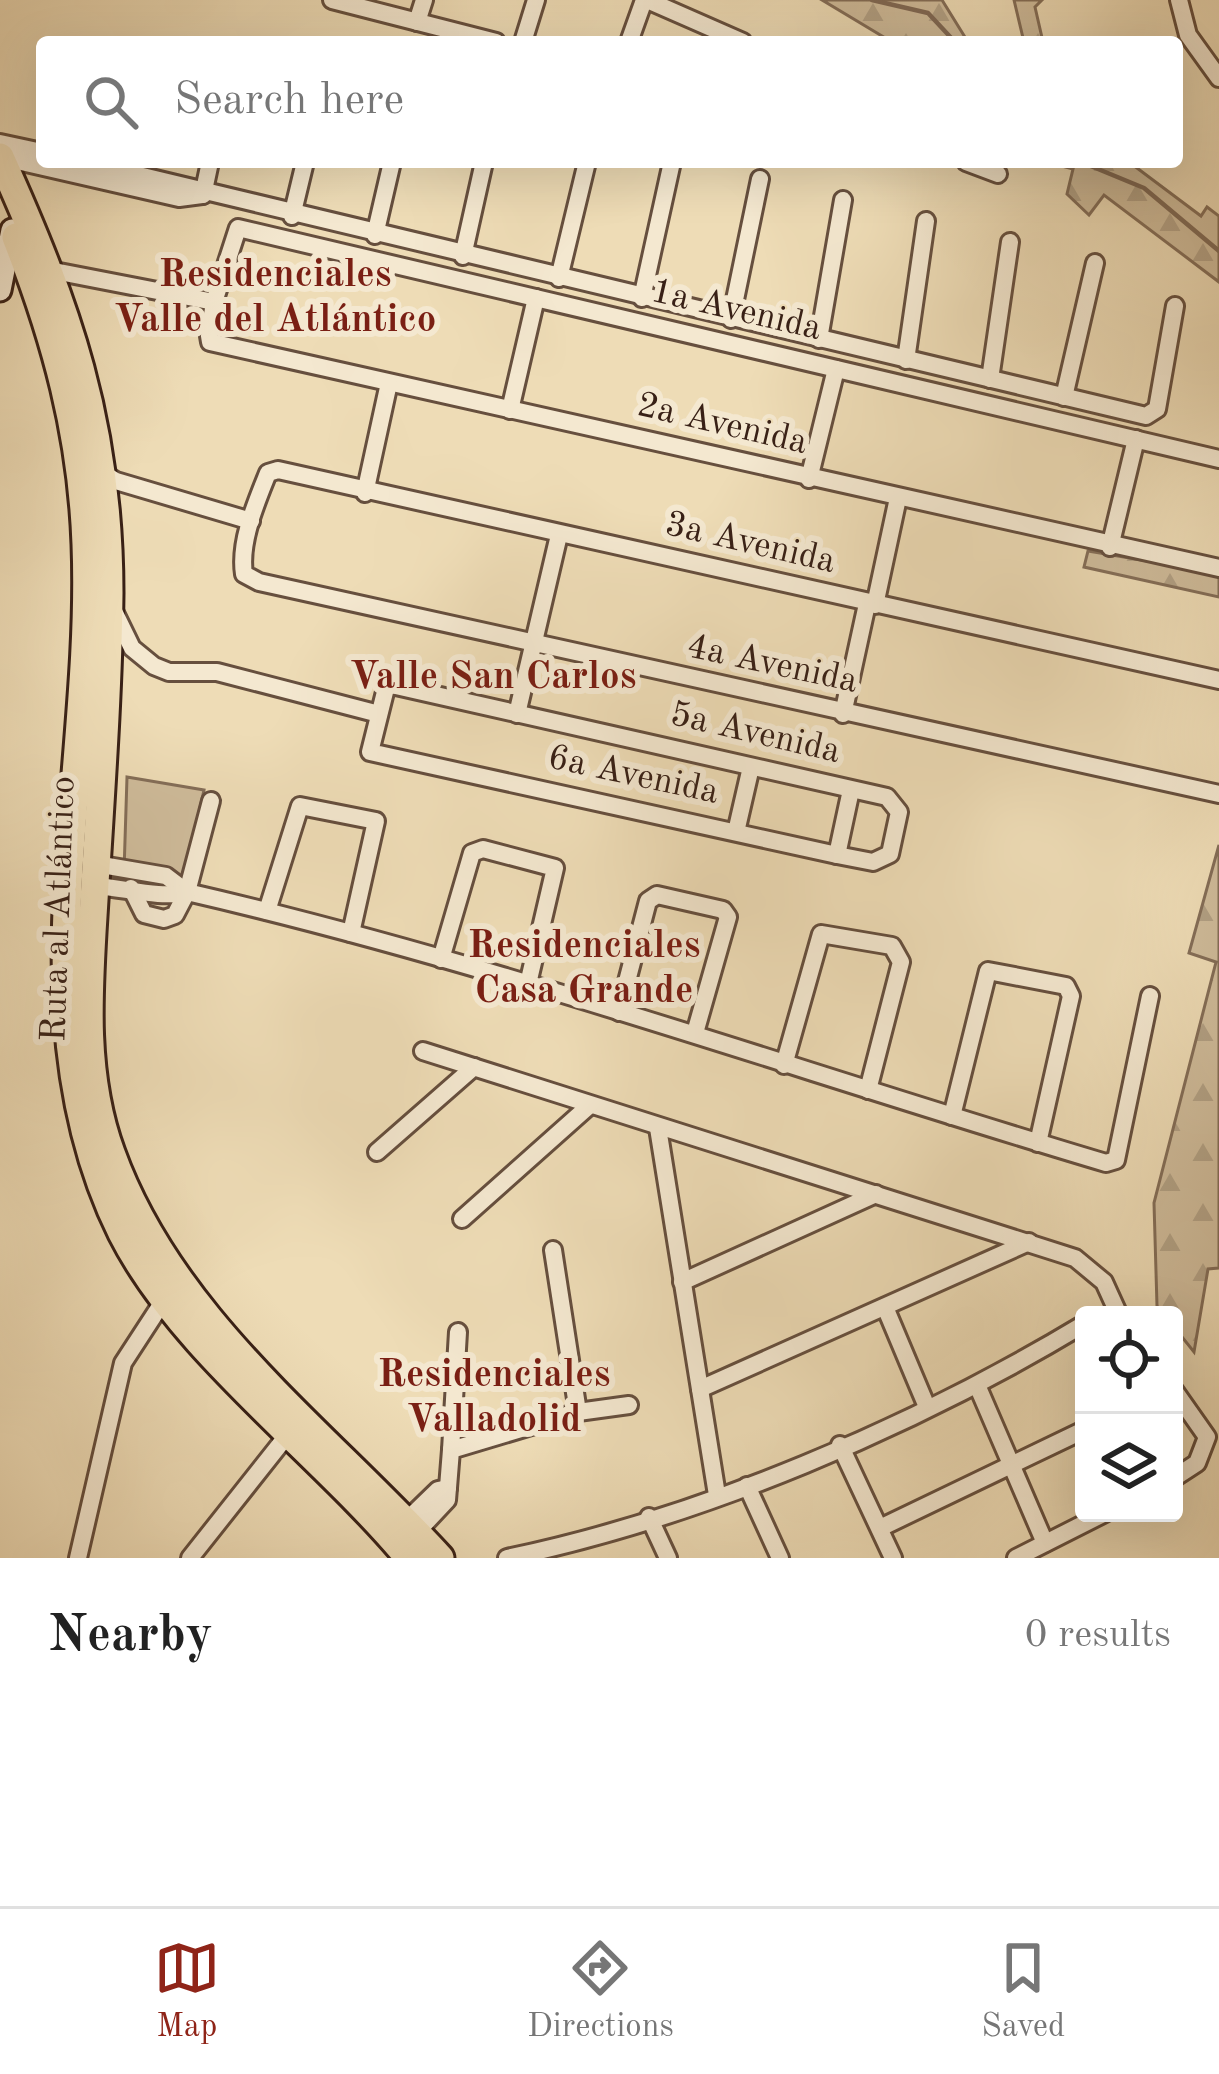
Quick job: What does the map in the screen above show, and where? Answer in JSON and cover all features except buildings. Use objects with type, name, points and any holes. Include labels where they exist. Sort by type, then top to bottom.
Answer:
[{"type":"highway","name":"Ruta al Atlántico","points":[[0,157],[82,360],[104,473],[109,593],[68,969],[69,1053],[78,1114],[106,1199],[164,1300],[289,1432],[440,1558]]},
{"type":"highway","name":"Ruta al Atlántico","points":[[0,201],[50,323],[80,447],[86,545],[86,822],[95,875],[89,982],[95,1104],[132,1201],[191,1299],[411,1537]]},
{"type":"main road","points":[[0,290],[13,229]]},
{"type":"street","points":[[332,0],[473,36]]},
{"type":"street","points":[[418,22],[424,0]]},
{"type":"street","points":[[526,36],[536,0]]},
{"type":"street","points":[[630,36],[645,0],[727,36]]},
{"type":"street","points":[[1179,0],[1188,35],[1219,78]]},
{"type":"street","points":[[0,143],[36,151]]},
{"type":"street","points":[[0,157],[36,165]]},
{"type":"street","points":[[48,168],[179,198],[203,195]]},
{"type":"street","points":[[111,168],[182,184],[203,195],[1146,416],[1154,413],[1175,306]]},
{"type":"street","points":[[203,195],[209,168]]},
{"type":"street","points":[[292,216],[303,168]]},
{"type":"street","points":[[375,235],[391,168]]},
{"type":"street","points":[[463,256],[483,168]]},
{"type":"street","points":[[559,278],[586,168]]},
{"type":"street","points":[[642,298],[671,168]]},
{"type":"street","points":[[982,168],[998,174]]},
{"type":"street","points":[[731,319],[760,179]]},
{"type":"street","points":[[819,339],[843,200]]},
{"type":"street","points":[[906,360],[926,221]]},
{"type":"street","name":"1a Avenida","points":[[214,302],[238,228],[1219,459]]},
{"type":"street","points":[[990,380],[1010,242]]},
{"type":"street","points":[[1064,397],[1096,263]]},
{"type":"street","points":[[49,270],[214,302]]},
{"type":"street","points":[[510,410],[536,298]]},
{"type":"street","name":"2a Avenida","points":[[214,302],[210,342],[1219,568]]},
{"type":"street","points":[[809,478],[836,368]]},
{"type":"street","points":[[365,493],[389,383]]},
{"type":"street","points":[[1110,547],[1136,439]]},
{"type":"street","name":"3a Avenida","points":[[251,521],[268,472],[278,470],[1219,680]]},
{"type":"street","points":[[104,473],[116,482],[251,521]]},
{"type":"street","points":[[843,714],[898,498]]},
{"type":"street","name":"4a Avenida","points":[[251,521],[244,574],[533,646],[1219,794]]},
{"type":"street","points":[[517,714],[559,535]]},
{"type":"street","points":[[109,593],[120,630],[154,666],[169,672],[217,672],[379,714]]},
{"type":"street","name":"5a Avenida","points":[[379,714],[387,684],[896,802],[899,812],[890,854],[882,860]]},
{"type":"street","name":"6a Avenida","points":[[379,714],[370,752],[838,855],[882,860]]},
{"type":"street","points":[[736,832],[751,767]]},
{"type":"street","points":[[838,855],[851,790]]},
{"type":"street","points":[[188,892],[211,801]]},
{"type":"street","points":[[267,911],[300,806],[376,821],[351,933]]},
{"type":"street","points":[[441,959],[472,853],[483,849],[555,868],[528,984]]},
{"type":"street","points":[[95,875],[138,883],[162,896],[188,892],[351,933],[695,1033],[784,1065],[1106,1163],[1116,1160],[1150,996]]},
{"type":"street","points":[[620,1012],[648,901],[657,895],[723,910],[728,917],[695,1033]]},
{"type":"street","points":[[784,1065],[821,934],[892,946],[901,962],[868,1090]]},
{"type":"street","points":[[952,1116],[988,971],[1066,986],[1071,996],[1039,1143]]},
{"type":"street","points":[[423,1051],[1029,1242],[1092,1267],[1108,1306]]},
{"type":"street","points":[[376,1152],[474,1067]]},
{"type":"street","points":[[462,1219],[590,1105]]},
{"type":"street","points":[[658,1128],[717,1495]]},
{"type":"street","points":[[682,1282],[876,1194]]},
{"type":"street","points":[[700,1388],[1029,1242]]},
{"type":"street","points":[[554,1250],[578,1412]]},
{"type":"street","points":[[78,1558],[123,1363],[164,1300]]},
{"type":"street","points":[[885,1307],[926,1407]]},
{"type":"street","points":[[411,1537],[447,1500],[458,1332]]},
{"type":"street","points":[[507,1558],[536,1555],[747,1486],[977,1385],[1075,1333]]},
{"type":"street","points":[[977,1385],[1016,1465],[1045,1544]]},
{"type":"street","points":[[1183,1403],[1207,1437],[1197,1463],[1183,1472]]},
{"type":"street","points":[[452,1450],[578,1412],[629,1405]]},
{"type":"street","points":[[190,1558],[289,1432]]},
{"type":"street","points":[[880,1528],[1075,1435]]},
{"type":"street","points":[[840,1445],[893,1558]]},
{"type":"street","points":[[747,1486],[780,1558]]},
{"type":"street","points":[[649,1516],[668,1558]]},
{"type":"street","points":[[1016,1558],[1088,1522]]},
{"type":"green space","points":[[822,0],[942,0],[964,36],[882,36]]},
{"type":"green space","points":[[1014,0],[1042,0],[1035,7],[1042,36],[1023,36]]},
{"type":"green space","points":[[1069,168],[1137,168],[1201,216],[1207,207],[1219,216],[1219,282],[1104,195],[1089,215],[1067,194],[1073,169]]},
{"type":"green space","points":[[1088,551],[1219,573],[1219,597],[1084,567]]},
{"type":"green space","points":[[127,777],[204,790],[181,891],[124,872]]},
{"type":"green space","points":[[1219,845],[1219,1268],[1208,1269],[1194,1352],[1183,1338],[1183,1306],[1157,1306],[1154,1203],[1216,962],[1189,953]]},
{"type":"waterway","points":[[872,0],[928,13],[949,36]]},
{"type":"waterway","points":[[1096,168],[1144,188],[1219,251]]},
{"type":"district","name":"Residenciales Valle del Atlántico","points":[[275,298]]},
{"type":"district","name":"Valle San Carlos","points":[[493,677]]},
{"type":"district","name":"Residenciales Casa Grande","points":[[584,968]]},
{"type":"district","name":"Residenciales Valladolid","points":[[494,1398]]}]
